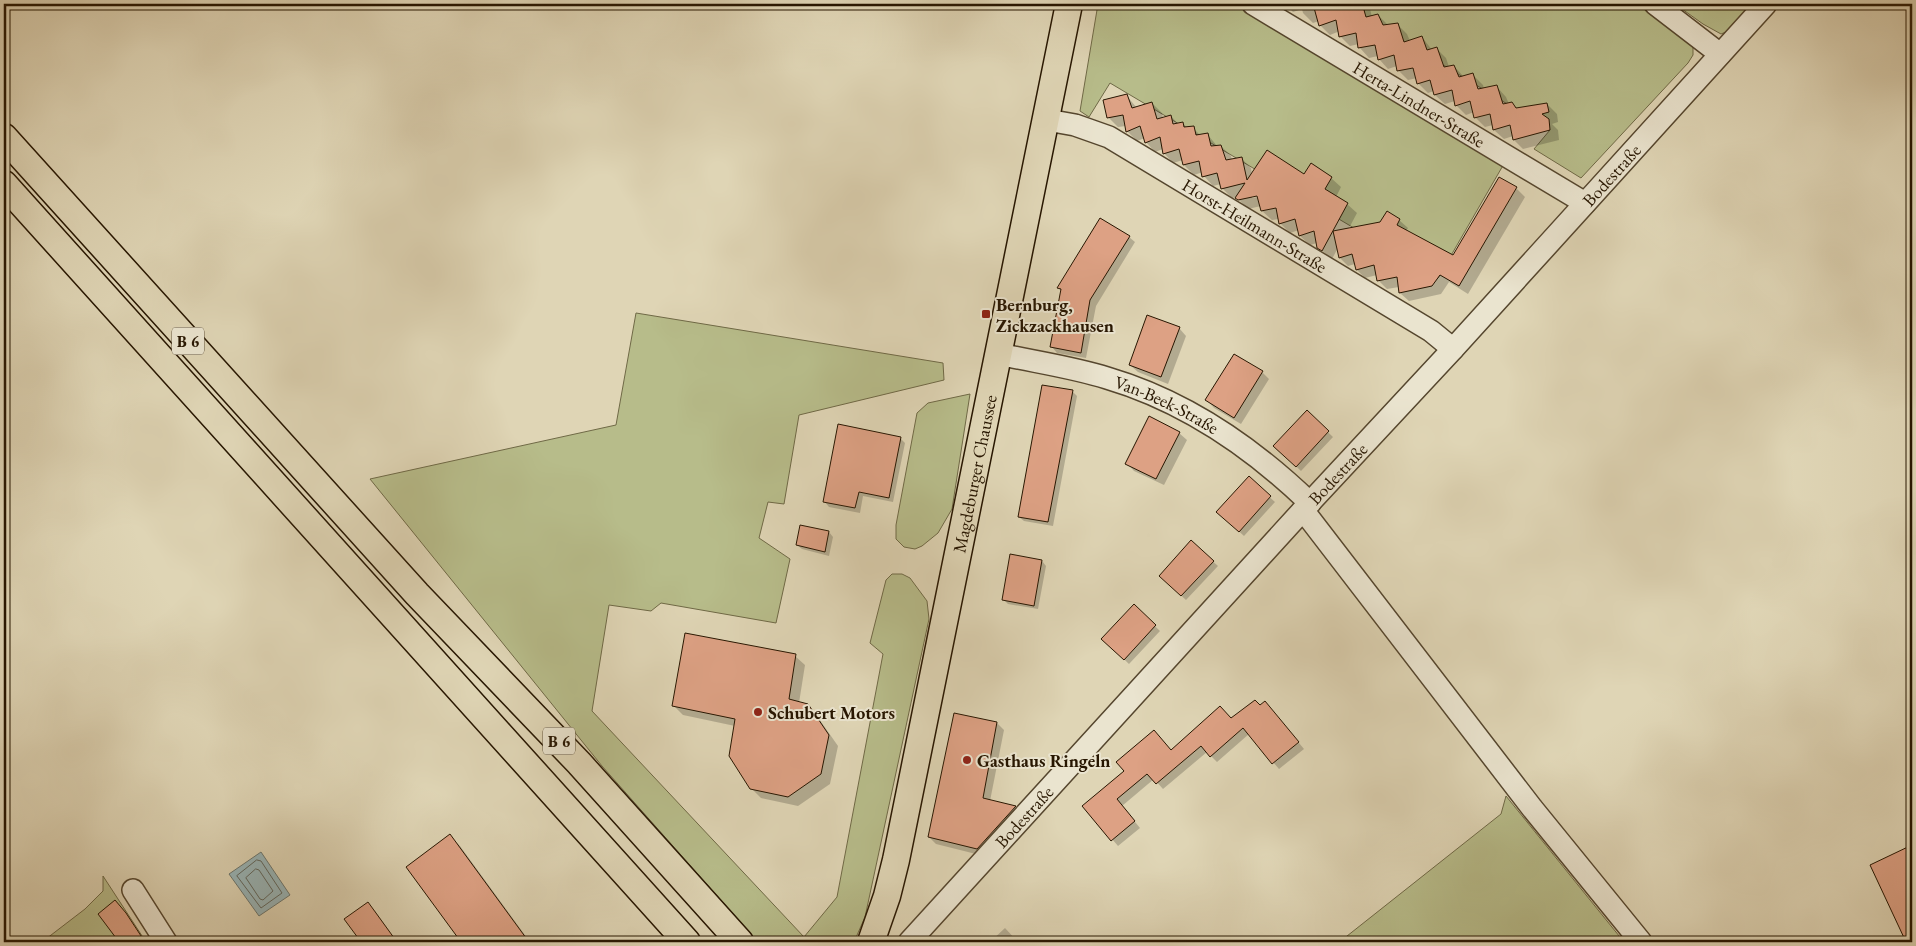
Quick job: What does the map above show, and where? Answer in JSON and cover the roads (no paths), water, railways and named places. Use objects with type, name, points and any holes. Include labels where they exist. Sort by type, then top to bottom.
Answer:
[{"type":"main road","name":"Magdeburger Chaussee","points":[[870,942],[887,896],[896,860],[1069,4]]},
{"type":"main road","name":"B 6","points":[[4,137],[417,594],[463,644],[573,756],[740,942]]},
{"type":"main road","name":"B 6","points":[[4,184],[687,942]]},
{"type":"street","name":"Herta-Lindner-Straße","points":[[1253,4],[1585,203]]},
{"type":"street","points":[[1656,4],[1720,54]]},
{"type":"street","name":"Bodestraße","points":[[909,942],[1306,506],[1453,349],[1766,4]]},
{"type":"street","name":"Horst-Heilmann-Straße","points":[[1047,120],[1075,125],[1109,137],[1431,331],[1453,349]]},
{"type":"street","name":"Van-Beek-Straße","points":[[999,354],[1107,378],[1155,394],[1220,430],[1286,479],[1532,808],[1641,942]]},
{"type":"street","points":[[133,890],[166,942]]},
{"type":"water","points":[[261,852],[290,895],[259,916],[229,874]]},
{"type":"place","name":"Bernburg, Zickzackhausen","points":[[986,314]]},
{"type":"place","name":"Schubert Motors","points":[[758,712]]},
{"type":"place","name":"Gasthaus Ringeln","points":[[967,760]]}]
